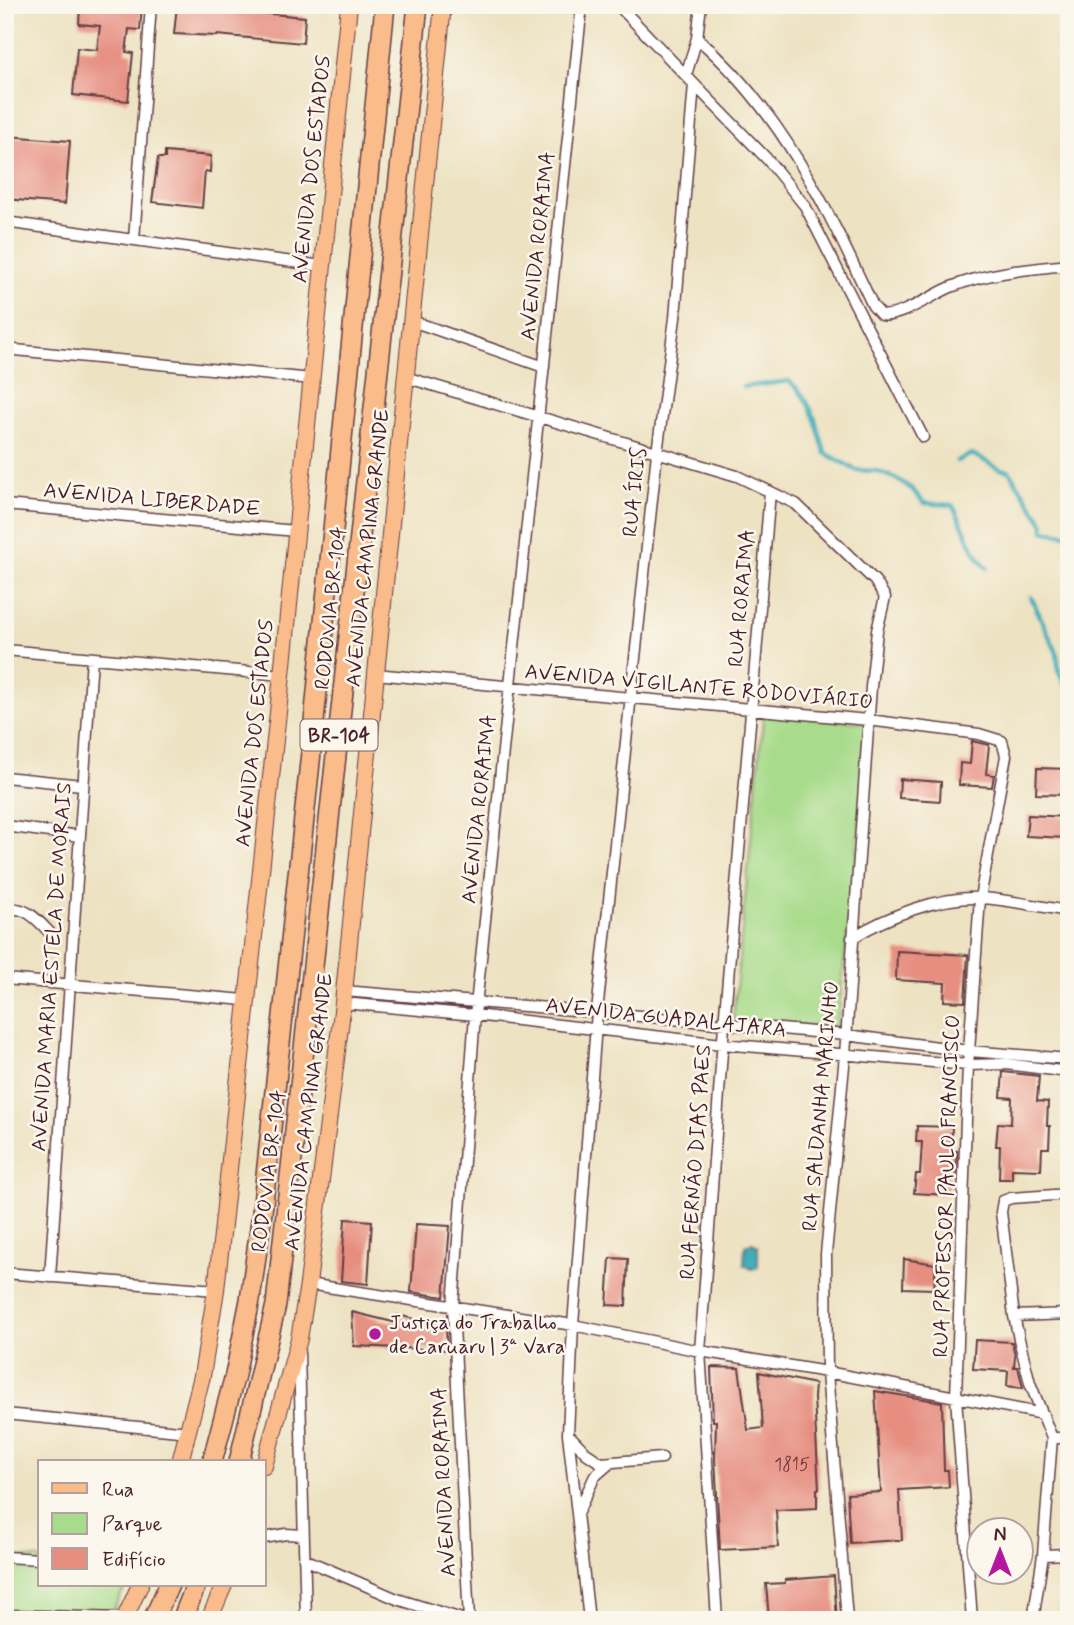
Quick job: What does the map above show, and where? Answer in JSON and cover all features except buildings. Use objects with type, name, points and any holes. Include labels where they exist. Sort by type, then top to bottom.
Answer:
[{"type":"highway","name":"RODOVIA BR-104","points":[[213,1460],[235,1375],[250,1300],[262,1213],[385,5]]},
{"type":"highway","name":"RODOVIA BR-104","points":[[239,1460],[276,1305],[418,5]]},
{"type":"highway","points":[[153,1620],[169,1586]]},
{"type":"highway","points":[[181,1620],[196,1586]]},
{"type":"main road","name":"AVENIDA DOS ESTADOS","points":[[181,1460],[202,1376],[216,1290],[282,675],[349,5]]},
{"type":"main road","name":"AVENIDA CAMPINA GRANDE","points":[[266,1460],[299,1339],[309,1284],[344,997],[443,5]]},
{"type":"main road","points":[[125,1619],[140,1586]]},
{"type":"main road","points":[[209,1620],[224,1586]]},
{"type":"street","points":[[5,53],[9,5]]},
{"type":"street","points":[[134,240],[151,5]]},
{"type":"street","name":"AVENIDA RORAIMA","points":[[467,1620],[453,1306],[475,1015],[582,5]]},
{"type":"street","points":[[618,5],[768,160],[805,206],[923,437]]},
{"type":"street","points":[[686,75],[697,38],[701,5]]},
{"type":"street","points":[[697,38],[742,80],[779,131],[823,200],[873,306],[881,315],[896,314],[971,280],[1019,270],[1069,265]]},
{"type":"street","name":"RUA ÍRIS","points":[[589,1620],[568,1433],[573,1325],[597,1012],[657,453],[675,318],[694,84]]},
{"type":"street","points":[[5,222],[323,266]]},
{"type":"street","points":[[412,321],[544,367]]},
{"type":"street","points":[[5,349],[312,379]]},
{"type":"street","points":[[405,377],[737,476],[770,492]]},
{"type":"street","name":"RUA SALDANHA MARINHO","points":[[770,492],[790,500],[804,511],[875,581],[885,597],[877,631],[868,720],[845,1055],[826,1254],[827,1372],[847,1620]]},
{"type":"street","name":"RUA RORAIMA","points":[[750,707],[770,492]]},
{"type":"street","name":"AVENIDA LIBERDADE","points":[[5,505],[296,531]]},
{"type":"street","points":[[5,650],[282,675]]},
{"type":"street","name":"AVENIDA MARIA ESTELA DE MORAIS","points":[[50,1277],[92,658]]},
{"type":"street","name":"AVENIDA VIGILANTE RODOVIÁRIO","points":[[375,674],[868,720],[995,737],[1002,741],[1006,756]]},
{"type":"street","name":"RUA FERNÃO DIAS PAES","points":[[717,1620],[700,1351],[750,707]]},
{"type":"street","name":"RUA PROFESSOR PAULO FRANCISCO","points":[[972,1620],[957,1396],[968,1065],[980,898],[1006,756]]},
{"type":"street","points":[[5,777],[82,785]]},
{"type":"street","points":[[5,826],[79,836]]},
{"type":"street","points":[[852,938],[898,913],[980,898],[1069,911]]},
{"type":"street","points":[[5,909],[20,909],[32,914],[50,933]]},
{"type":"street","points":[[5,979],[246,1000]]},
{"type":"street","points":[[344,997],[477,1002],[597,1012],[1069,1059]]},
{"type":"street","name":"AVENIDA GUADALAJARA","points":[[344,997],[722,1044],[968,1065],[1006,1064],[1069,1072]]},
{"type":"street","points":[[1033,1620],[1043,1555],[1052,1438],[1030,1383],[1014,1316],[1002,1221],[1003,1201],[1023,1196],[1069,1194]]},
{"type":"street","points":[[5,1273],[216,1290]]},
{"type":"street","points":[[309,1284],[573,1325],[1043,1414]]},
{"type":"street","points":[[1014,1316],[1069,1314]]},
{"type":"street","points":[[299,1339],[306,1620]]},
{"type":"street","points":[[5,1414],[189,1432]]},
{"type":"street","points":[[568,1433],[586,1453],[601,1463],[662,1458]]},
{"type":"street","points":[[1052,1438],[1069,1438]]},
{"type":"street","points":[[577,1514],[595,1476],[610,1463]]},
{"type":"street","points":[[266,1538],[286,1534],[303,1535]]},
{"type":"street","points":[[1043,1555],[1069,1554]]},
{"type":"street","points":[[5,1557],[38,1559]]},
{"type":"street","points":[[304,1559],[397,1599],[467,1620]]},
{"type":"street","points":[[5,1615],[125,1619]]},
{"type":"green space","points":[[764,710],[871,724],[837,1028],[733,1019]]},
{"type":"green space","points":[[5,1556],[38,1559],[38,1586],[125,1586],[112,1612],[5,1610]]},
{"type":"water","points":[[752,1243],[758,1246],[758,1267],[752,1269],[744,1265],[745,1246]]},
{"type":"waterway","points":[[743,387],[789,381],[808,404],[825,453],[856,470],[876,471],[895,478],[912,489],[924,503],[952,505],[976,554],[987,568]]},
{"type":"waterway","points":[[957,461],[972,454],[1009,471],[1044,524],[1044,531],[1069,535]]},
{"type":"waterway","points":[[1031,597],[1057,653],[1059,673],[1069,691]]},
{"type":"place","name":"Justiça do Trabalho de Caruaru | 3ª Vara","points":[[375,1334]]}]
